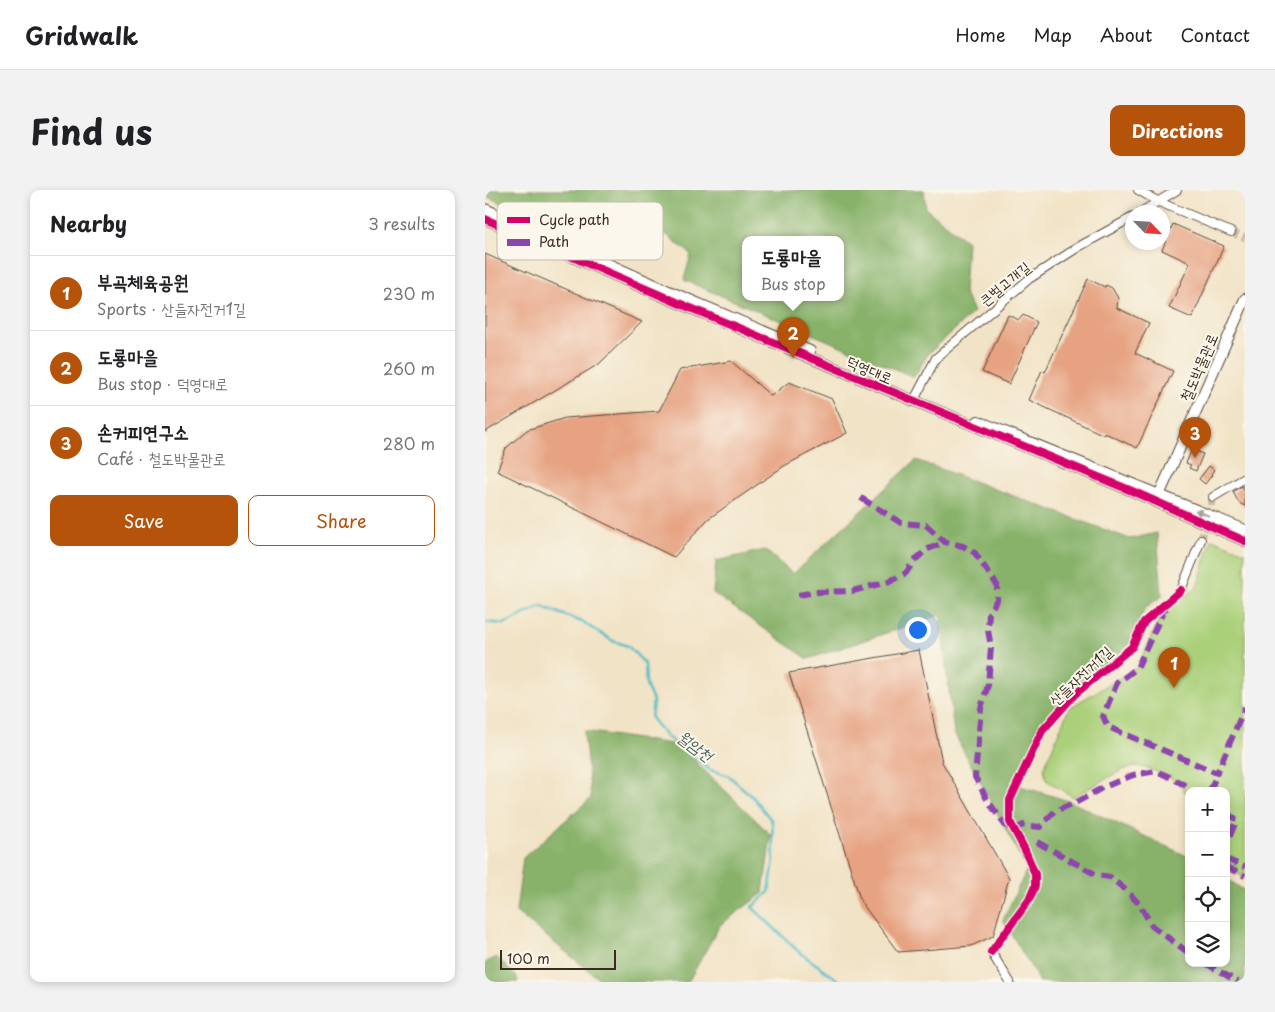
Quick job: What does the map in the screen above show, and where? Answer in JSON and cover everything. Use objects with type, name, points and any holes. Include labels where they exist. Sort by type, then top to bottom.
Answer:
[{"type":"street","points":[[1138,190],[1159,202],[1231,232]]},
{"type":"street","points":[[1154,205],[1177,190]]},
{"type":"street","name":"덕영대로","points":[[485,210],[497,215]]},
{"type":"street","name":"덕영대로","points":[[485,219],[497,224]]},
{"type":"street","name":"큰벌고개길","points":[[915,399],[936,358],[1029,279],[1080,246],[1125,221]]},
{"type":"street","name":"덕영대로","points":[[579,260],[676,302],[1158,499],[1245,530]]},
{"type":"street","name":"덕영대로","points":[[598,260],[915,399]]},
{"type":"street","name":"철도박물관로","points":[[1158,499],[1245,299]]},
{"type":"street","points":[[1213,497],[1245,478]]},
{"type":"street","name":"덕영대로","points":[[1158,499],[1245,541]]},
{"type":"street","name":"산들자전거1길","points":[[1010,982],[991,952],[1029,900],[1035,886],[1035,874],[1010,822],[1010,800],[1042,731],[1074,695],[1132,647],[1144,622],[1181,590],[1201,540]]},
{"type":"green space","points":[[485,190],[924,190],[926,209],[967,241],[964,293],[974,312],[928,354],[914,377],[684,280],[691,254],[663,231],[663,202],[643,202],[636,199],[635,202],[499,202],[485,196]]},
{"type":"green space","points":[[916,460],[1130,539],[1157,533],[1162,596],[1146,607],[1129,645],[1073,690],[1036,731],[1020,786],[1069,801],[1185,855],[1185,967],[1230,967],[1230,881],[1245,891],[1245,982],[1040,982],[1003,920],[1027,869],[954,733],[940,615],[808,659],[713,593],[716,561],[765,550],[793,574]]},
{"type":"green space","points":[[1212,539],[1245,552],[1245,878],[1230,869],[1230,787],[1185,787],[1185,792],[1177,781],[1158,772],[1138,766],[1122,770],[1073,797],[1046,780],[1044,768],[1069,708],[1138,667],[1162,613],[1197,587]]},
{"type":"green space","points":[[584,731],[678,745],[771,835],[763,893],[720,925],[688,982],[603,982],[516,912],[523,858],[591,798]]},
{"type":"green space","points":[[497,957],[517,977],[518,982],[485,982],[485,963]]},
{"type":"building","points":[[1173,224],[1224,246],[1192,318],[1169,308],[1190,263],[1162,250],[1170,250],[1170,231]]},
{"type":"building","points":[[485,254],[642,322],[599,364],[485,432]]},
{"type":"building","points":[[1088,279],[1105,287],[1106,285],[1112,288],[1118,298],[1117,308],[1149,323],[1135,353],[1173,371],[1137,448],[1105,433],[1104,435],[1029,400],[1042,370],[1045,372]]},
{"type":"building","points":[[1008,315],[1019,320],[1023,315],[1037,322],[1009,384],[982,372]]},
{"type":"building","points":[[731,361],[771,396],[789,382],[832,399],[847,433],[784,466],[708,519],[674,557],[497,471],[506,448],[527,430],[565,418],[659,411],[680,370]]},
{"type":"building","points":[[1192,449],[1203,454],[1196,471],[1189,468],[1191,465],[1186,463]]},
{"type":"building","points":[[1209,466],[1214,470],[1205,484],[1199,479]]},
{"type":"building","points":[[1242,486],[1245,492],[1245,506],[1239,503],[1233,492]]},
{"type":"building","points":[[919,650],[942,762],[1009,878],[993,936],[971,946],[898,952],[861,902],[789,673]]},
{"type":"waterway","name":"월암천","points":[[485,622],[504,624],[541,606],[582,622],[613,641],[628,646],[645,664],[646,685],[653,701],[651,718],[666,736],[710,770],[729,776],[753,797],[772,821],[774,860],[769,892],[752,907],[799,952],[841,982]]},
{"type":"tunnel","points":[[1231,232],[1245,238]]},
{"type":"tunnel","points":[[1201,540],[1213,497]]},
{"type":"marked path","points":[[861,498],[901,523],[926,525],[945,542],[963,546],[975,553],[997,585],[997,599],[989,613],[988,630],[991,647],[988,685],[981,708],[975,777],[988,801],[1005,825],[1014,830],[1023,825],[1040,827],[1055,811],[1133,775],[1156,771],[1187,787]]},
{"type":"marked path","points":[[798,595],[816,592],[853,591],[890,581],[906,573],[913,562],[926,550],[945,542]]},
{"type":"marked path","points":[[1167,608],[1164,610],[1137,668],[1117,683],[1103,716],[1108,727],[1217,773],[1245,707]]},
{"type":"marked path","points":[[1212,787],[1217,773]]},
{"type":"marked path","points":[[1230,816],[1237,819],[1230,836]]},
{"type":"marked path","points":[[1037,842],[1097,875],[1110,877],[1140,905],[1152,926],[1185,950]]},
{"type":"marked path","points":[[1230,861],[1245,867]]},
{"type":"marked path","points":[[1230,869],[1245,876]]},
{"type":"marked path","points":[[1212,967],[1238,982]]},
{"type":"cycle path","points":[[485,219],[497,224]]},
{"type":"cycle path","points":[[579,260],[1132,491],[1245,541]]},
{"type":"cycle path","points":[[991,952],[1029,900],[1035,886],[1035,874],[1010,822],[1010,800],[1042,731],[1074,695],[1132,647],[1144,622],[1181,590]]},
{"type":"place","name":"도룡마을","points":[[793,358]]},
{"type":"place","name":"손커피연구소","points":[[1195,458]]},
{"type":"place","name":"부곡체육공원","points":[[1174,688]]}]
